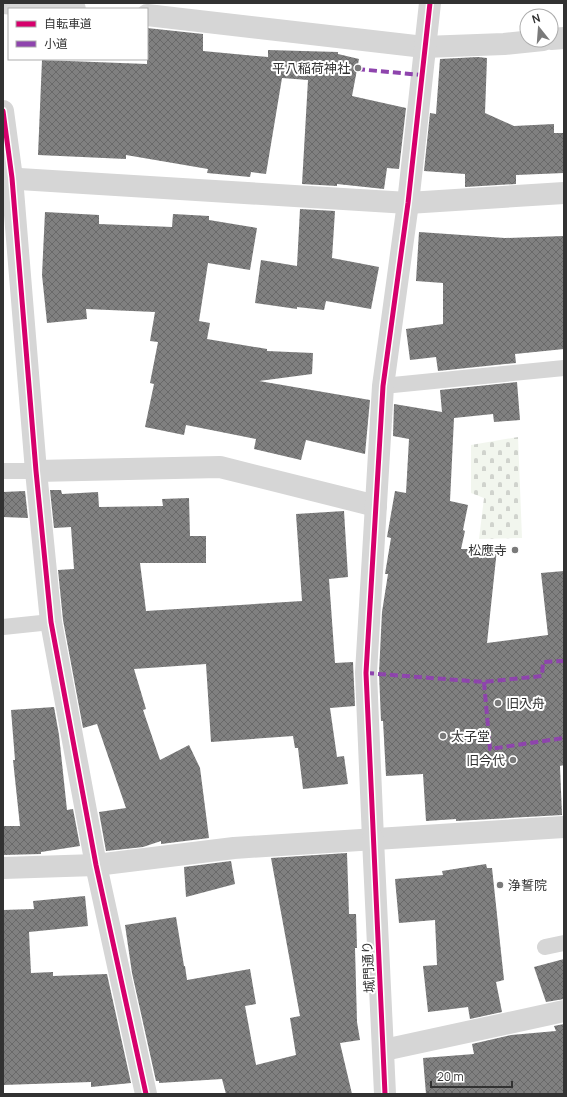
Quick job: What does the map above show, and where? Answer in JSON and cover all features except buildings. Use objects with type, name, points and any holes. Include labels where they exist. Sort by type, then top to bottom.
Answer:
[{"type":"street","points":[[3,3],[63,8]]},
{"type":"street","name":"城門通り","points":[[385,1094],[366,673],[382,386],[408,203],[430,3]]},
{"type":"street","points":[[148,15],[180,10],[424,47],[519,42]]},
{"type":"street","points":[[3,111],[7,178],[51,622],[96,865],[146,1094]]},
{"type":"street","points":[[7,178],[408,203],[564,193]]},
{"type":"street","points":[[36,471],[220,467],[376,506]]},
{"type":"street","points":[[3,868],[96,865],[234,848],[564,827]]},
{"type":"street","points":[[384,1050],[564,1011]]},
{"type":"lane","points":[[382,386],[564,368]]},
{"type":"lane","points":[[3,471],[36,471]]},
{"type":"lane","points":[[3,627],[51,622]]},
{"type":"lane","points":[[545,947],[564,943]]},
{"type":"green space","points":[[518,437],[522,538],[479,539],[484,498],[471,493],[471,445]]},
{"type":"marked path","points":[[357,69],[421,75]]},
{"type":"marked path","points":[[366,673],[484,682],[542,676],[543,662],[564,661]]},
{"type":"marked path","points":[[484,682],[490,749],[564,738]]},
{"type":"cycle path","points":[[385,1094],[366,673],[383,386],[408,203],[430,3]]},
{"type":"cycle path","points":[[3,111],[12,178],[36,471],[51,622],[96,865],[146,1094]]},
{"type":"place","name":"平八稲荷神社","points":[[358,68]]},
{"type":"place","name":"松應寺","points":[[515,550]]},
{"type":"place","name":"旧入舟","points":[[498,703]]},
{"type":"place","name":"太子堂","points":[[443,736]]},
{"type":"place","name":"旧今代","points":[[513,760]]},
{"type":"place","name":"浄誓院","points":[[500,885]]}]
